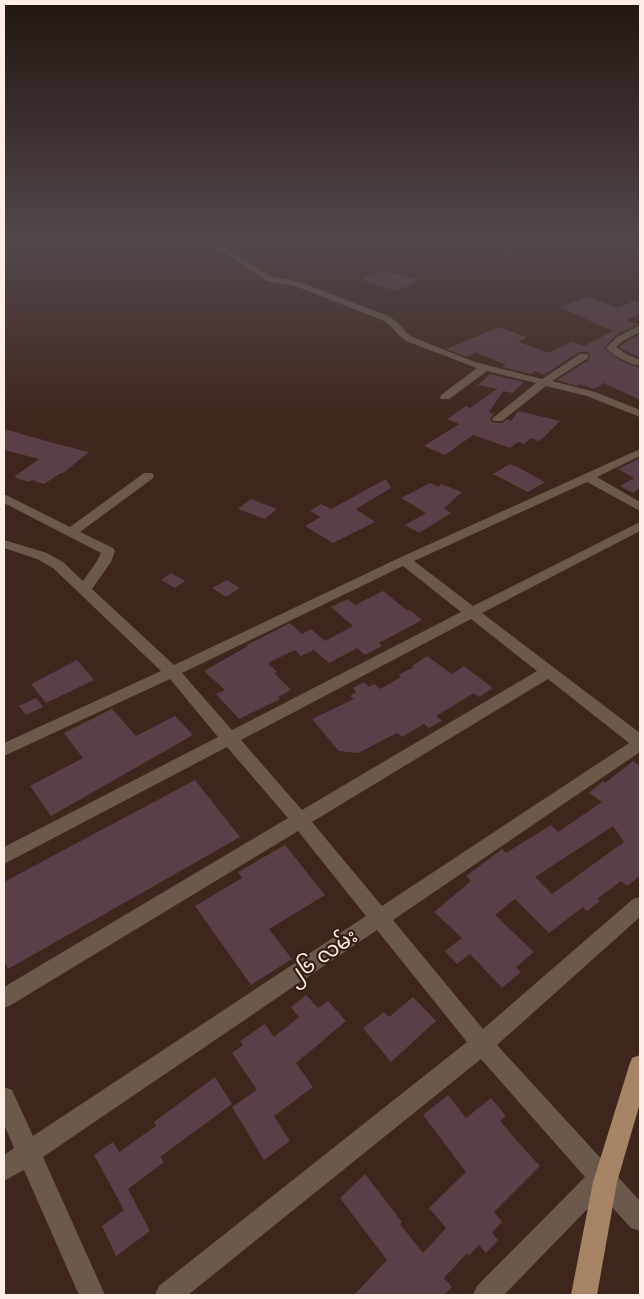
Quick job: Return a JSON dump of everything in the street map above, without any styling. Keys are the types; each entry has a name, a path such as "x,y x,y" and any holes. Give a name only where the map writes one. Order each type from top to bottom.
{"main road":[{"path":"584,1295 603,1180 640,1066"}],"street":[{"path":"345,303 396,324 403,335 409,339 484,368 591,394 640,414"},
{"path":"640,328 613,344 611,348 622,356 640,363"},
{"path":"498,419 544,382 584,356"},
{"path":"445,398 484,368"},
{"path":"4,750 173,673 405,560 589,478 640,452"},
{"path":"70,533 148,476"},
{"path":"589,478 640,507"},
{"path":"4,498 108,551 104,562 85,588"},
{"path":"4,856 229,740 471,611 640,526"},
{"path":"4,544 42,556 58,565 85,588 173,673 300,820 378,919 482,1044 640,1219"},
{"path":"405,560 640,743"},
{"path":"4,998 549,671"},
{"name":"၂၆ လမ်း","path":"4,1169 640,743"},
{"path":"168,1295 482,1044 640,905"},
{"path":"4,1098 92,1295"},
{"path":"486,1295 603,1180"}],"building":[{"path":"572,303 603,303 617,308 630,303 640,303 640,314 626,320 638,324 616,335 604,348 621,361 640,368 640,400 604,383 594,389 580,384 578,386 557,380 589,360 590,354 588,352 579,352 544,375 534,371 531,374 502,367 506,365 475,352 467,357 447,349 499,327 526,337 519,342 549,353 571,342 584,346 613,331 559,307"},
{"path":"640,334 640,358 619,347 624,343"},
{"path":"490,374 524,382 512,393 503,391 489,412 494,414 490,419 493,422 502,423 507,419 511,421 518,411 560,421 542,439 538,441 531,438 524,444 518,442 510,448 473,435 445,455 424,446 459,424 447,419 466,406 470,408 497,389 478,385"},
{"path":"4,429 89,452 63,473 44,484 32,480 28,482 14,477 39,459 4,450"},
{"path":"640,458 640,488 633,493 620,486 634,478 618,469"},
{"path":"510,464 545,482 528,492 493,474"},
{"path":"386,479 391,488 356,509 375,522 333,543 305,526 321,517 310,511 321,504 331,509"},
{"path":"430,483 438,487 441,484 462,492 444,508 451,513 419,533 405,525 426,513 401,498"},
{"path":"251,499 277,509 265,519 238,509"},
{"path":"171,573 185,581 175,588 161,580"},
{"path":"227,580 240,588 226,597 212,588"},
{"path":"383,591 422,620 379,643 382,646 365,655 357,648 329,663 314,650 301,656 295,650 268,663 277,672 274,673 291,690 278,697 280,699 239,719 216,694 225,690 204,671 247,645 290,623 302,634 311,629 325,641 353,626 331,607 348,599 355,605"},
{"path":"427,656 452,674 464,666 493,688 479,697 474,693 436,716 442,721 429,728 424,724 402,737 397,733 358,753 339,751 312,719 354,699 350,696 356,692 353,688 364,682 369,687 374,684 380,689 401,677 398,675 414,667 412,666"},
{"path":"77,660 94,680 46,703 31,684"},
{"path":"36,698 43,707 26,715 19,706"},
{"path":"112,709 136,736 175,716 193,735 51,816 30,786 83,758 64,733"},
{"path":"633,761 640,766 640,876 627,886 621,881 597,899 600,901 587,911 583,907 549,933 515,899 495,915 534,952 516,967 521,972 502,988 470,954 457,964 445,951 462,938 434,912 471,881 466,876 502,849 506,853 551,825 558,832 602,802 589,793 603,781 605,783","holes":["613,826 624,842 552,894 535,877"]},
{"path":"195,780 240,837 8,969 4,961 4,882"},
{"path":"285,845 325,895 269,929 292,959 251,985 195,906 242,878 238,872"},
{"path":"306,995 318,1008 328,1001 346,1021 296,1063 313,1087 274,1116 290,1141 264,1160 232,1107 257,1090 232,1053 243,1045 240,1041 265,1024 274,1037 299,1017 291,1007"},
{"path":"413,997 436,1021 391,1062 363,1028 384,1012 389,1017"},
{"path":"215,1077 232,1104 160,1157 164,1162 128,1189 150,1231 116,1256 102,1226 124,1210 94,1155 113,1142 119,1152 156,1126 154,1122"},
{"path":"448,1095 466,1118 491,1098 506,1116 500,1121 540,1166 494,1212 502,1222 492,1233 498,1240 486,1253 479,1245 469,1256 467,1253 444,1278 452,1287 444,1295 354,1295 387,1260 340,1198 365,1174 423,1253 446,1228 429,1208 466,1172 423,1115"}]}
